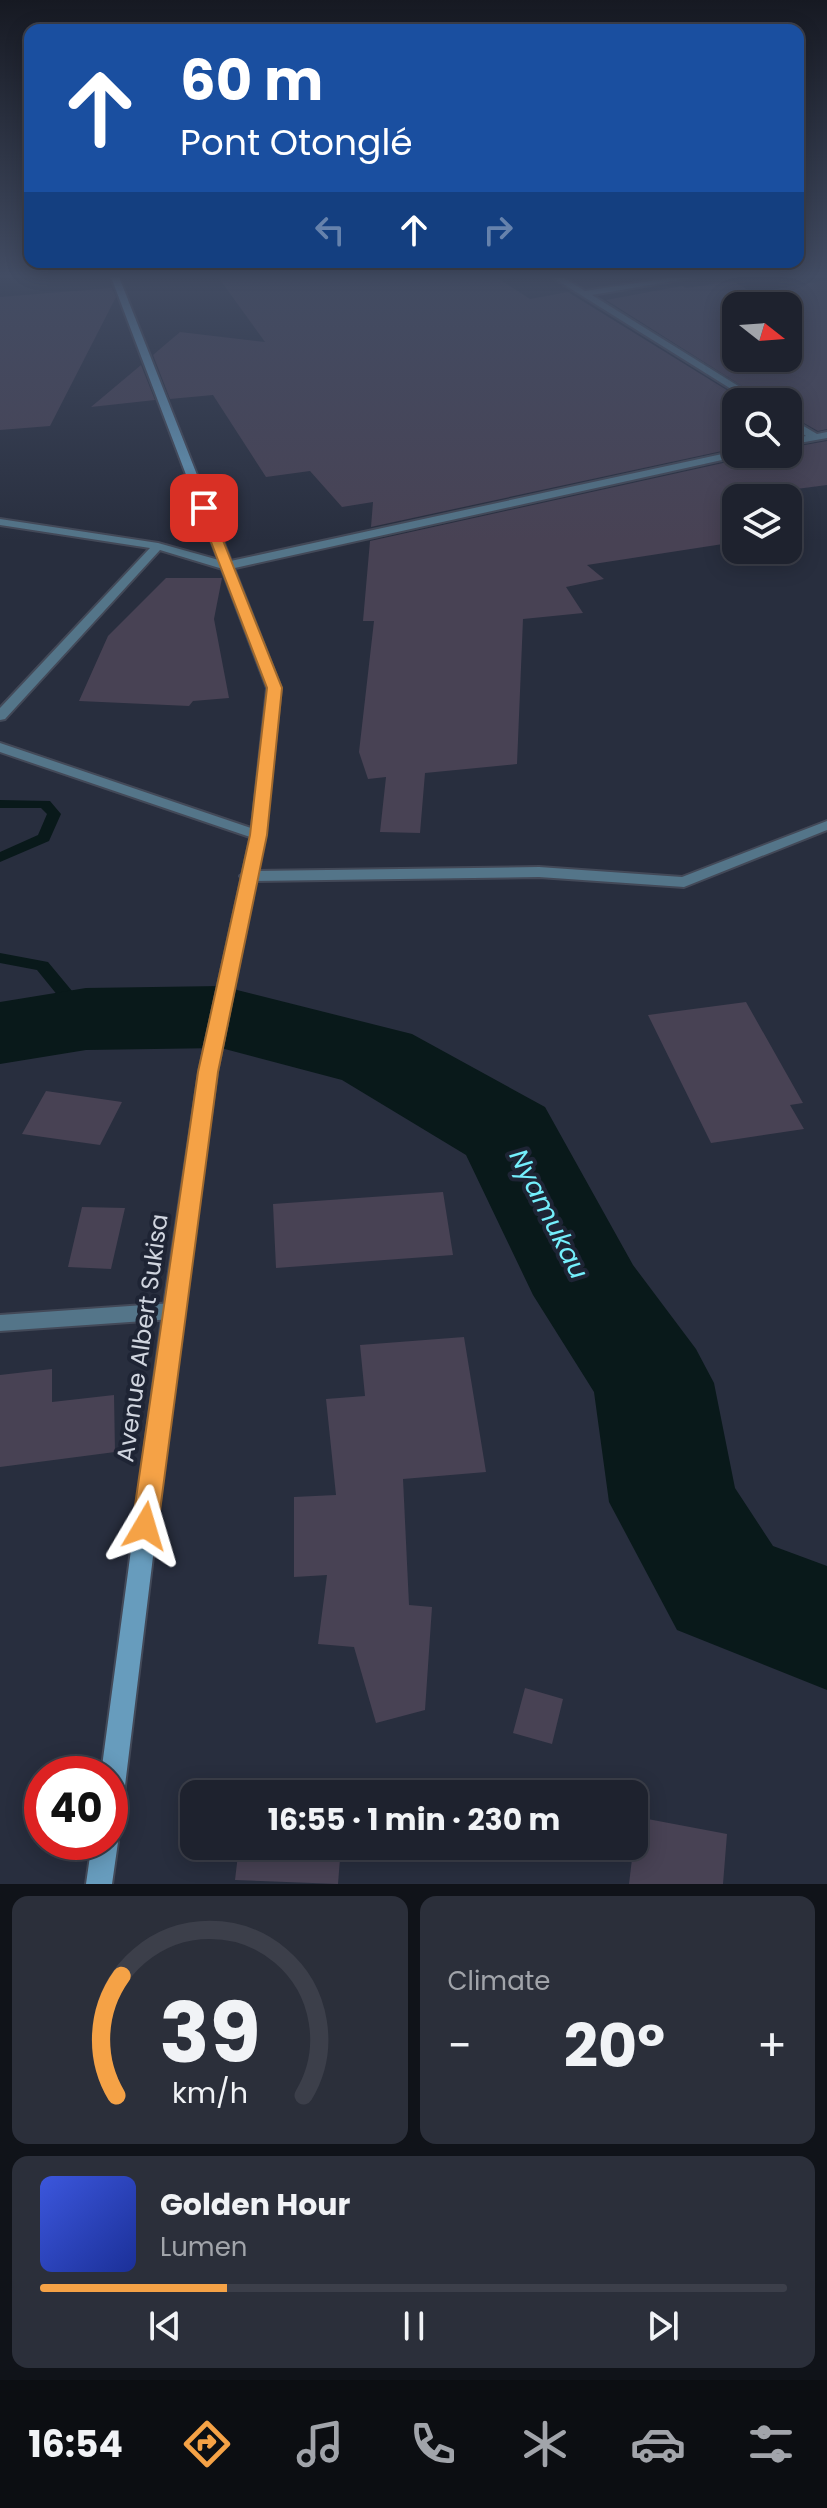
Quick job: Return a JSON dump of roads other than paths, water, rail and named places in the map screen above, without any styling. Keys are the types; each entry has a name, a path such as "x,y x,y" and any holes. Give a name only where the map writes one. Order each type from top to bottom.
{"street":[{"name":"Avenue Albert Sukisa","path":"116,1756 173,1311 208,1072 258,835 274,688 149,365"},
{"path":"699,365 736,388"},
{"path":"802,429 814,436"},
{"path":"802,439 827,435"},
{"path":"0,522 158,546 226,566 722,457"},
{"path":"0,716 158,546"},
{"path":"0,747 258,835"},
{"path":"248,876 539,872 684,882 827,825"},
{"path":"0,1323 173,1311"},
{"path":"99,1884 102,1860"}],"waterway":[{"path":"0,804 45,804 54,814 44,838 0,857"},
{"path":"0,958 42,966 86,1019"},
{"name":"Nyamukau","path":"0,1033 86,1019 221,1017 377,1057 508,1132 591,1295 653,1383 673,1502 725,1588 827,1628"}]}
